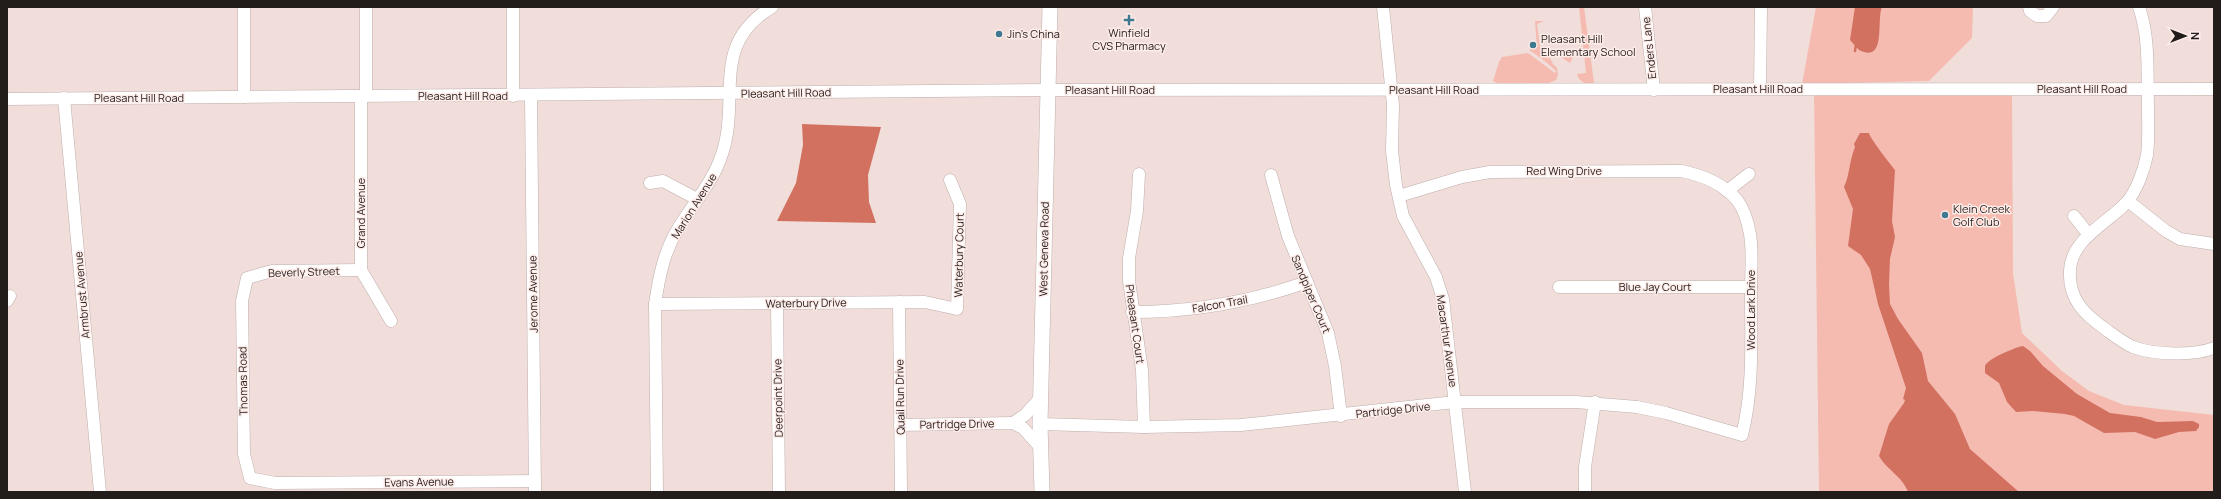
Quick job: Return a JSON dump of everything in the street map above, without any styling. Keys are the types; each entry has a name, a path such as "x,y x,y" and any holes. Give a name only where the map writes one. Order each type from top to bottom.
{"main road":[{"name":"West Geneva Road","path":"1042,492 1040,424 1050,7"}],"street":[{"path":"244,7 244,97"},
{"name":"Grand Avenue","path":"361,270 363,96 366,7"},
{"path":"513,7 513,96"},
{"name":"Marion Avenue","path":"657,492 655,304 659,279 667,251 678,228 711,180 724,148 730,121 729,94 732,65 738,39 750,24 772,7"},
{"name":"Macarthur Avenue","path":"1383,7 1390,90 1393,105 1393,164 1399,196 1409,230 1436,277 1441,294 1466,492"},
{"name":"Enders Lane","path":"1645,7 1654,90"},
{"path":"1760,89 1761,7"},
{"path":"2030,7 2030,11 2037,16 2046,16 2053,7"},
{"path":"2139,7 2145,26 2147,46 2147,154 2142,174 2128,201 2089,234 2075,252 2070,270 2072,292 2086,315 2125,342 2140,349 2188,354 2214,348"},
{"name":"Pleasant Hill Road","path":"7,99 531,96 1048,90 2214,89"},
{"name":"Jerome Avenue","path":"531,96 535,486"},
{"name":"Armbrust Avenue","path":"64,98 100,492"},
{"name":"Red Wing Drive","path":"1399,196 1462,177 1508,171 1681,171 1706,178 1727,190"},
{"name":"Pheasant Court","path":"1139,174 1136,211 1129,258 1129,281 1132,312 1142,370 1144,427"},
{"path":"1727,190 1748,174"},
{"name":"Sandpiper Court","path":"1271,175 1288,236 1328,333 1333,355 1341,416"},
{"name":"Waterbury Court","path":"950,180 960,204 958,309"},
{"path":"650,183 663,181 697,199"},
{"name":"Wood Lark Drive","path":"1727,190 1737,201 1748,226 1751,249 1750,389 1742,435"},
{"path":"2128,201 2166,231 2180,239 2214,244"},
{"path":"2074,216 2089,234"},
{"path":"361,270 391,321"},
{"name":"Beverly Street","path":"248,278 272,271 361,270"},
{"name":"Thomas Road","path":"248,278 242,301 244,454 250,478 255,479"},
{"name":"Falcon Trail","path":"1132,312 1190,310 1259,297 1307,282"},
{"name":"Blue Jay Court","path":"1559,287 1751,287"},
{"name":"Quail Run Drive","path":"899,302 901,492"},
{"name":"Waterbury Drive","path":"655,304 925,302 958,309"},
{"name":"Deerpoint Drive","path":"777,303 779,492"},
{"path":"1041,398 1025,415 1013,423 1023,428 1041,448"},
{"name":"Partridge Drive","path":"1040,424 1144,427 1241,425 1341,416 1455,402 1595,402 1666,413 1742,435"},
{"path":"1584,492 1585,467 1595,402"},
{"name":"Partridge Drive","path":"900,425 1013,423"},
{"name":"Evans Avenue","path":"255,479 275,483 535,486"}],"shaded area":[{"path":"1579,7 1584,7 1594,83 1584,83 1579,79 1577,74 1586,73"},
{"path":"1816,7 1973,7 1972,38 1929,81 1802,84"},
{"path":"1855,7 1882,7 1880,13 1879,39 1874,51 1868,53 1859,50 1850,40"},
{"path":"1535,21 1544,21 1537,24 1541,55 1548,54 1553,64 1557,68 1558,75 1556,80 1549,83 1497,83 1493,81 1502,57 1528,53 1555,73 1556,71 1554,69 1530,51 1530,49 1537,48"},
{"path":"1572,51 1573,57 1570,63 1558,55 1558,53"},
{"path":"2012,91 2013,273 2022,333 2062,371 2089,391 2124,405 2214,415 2214,492 1819,492 1814,92"},
{"path":"802,124 881,127 868,175 869,202 876,223 777,221 796,183 803,145"},
{"path":"1860,133 1869,133 1895,170 1892,221 1895,237 1890,259 1890,304 1898,319 1922,353 1928,381 1955,414 1970,449 2019,492 1908,492 1899,478 1879,456 1889,424 1904,403 1905,400 1903,399 1906,388 1878,304 1870,269 1861,255 1848,246 1853,209 1844,187 1855,147 1854,144"},
{"path":"2023,346 2030,351 2043,366 2077,394 2110,413 2141,417 2157,422 2193,421 2199,424 2199,427 2196,431 2179,432 2155,439 2135,432 2104,433 2074,416 2065,414 2033,411 2016,412 2007,402 1999,383 1985,373 1985,366 1996,357"}],"waterway":[{"path":"1855,51 1856,44"}],"place":[{"name":"Winfield CVS Pharmacy","path":"1129,20"},
{"name":"Jin's China","path":"999,34"},
{"name":"Pleasant Hill Elementary School","path":"1533,45"},
{"name":"Klein Creek Golf Club","path":"1945,215"}]}
